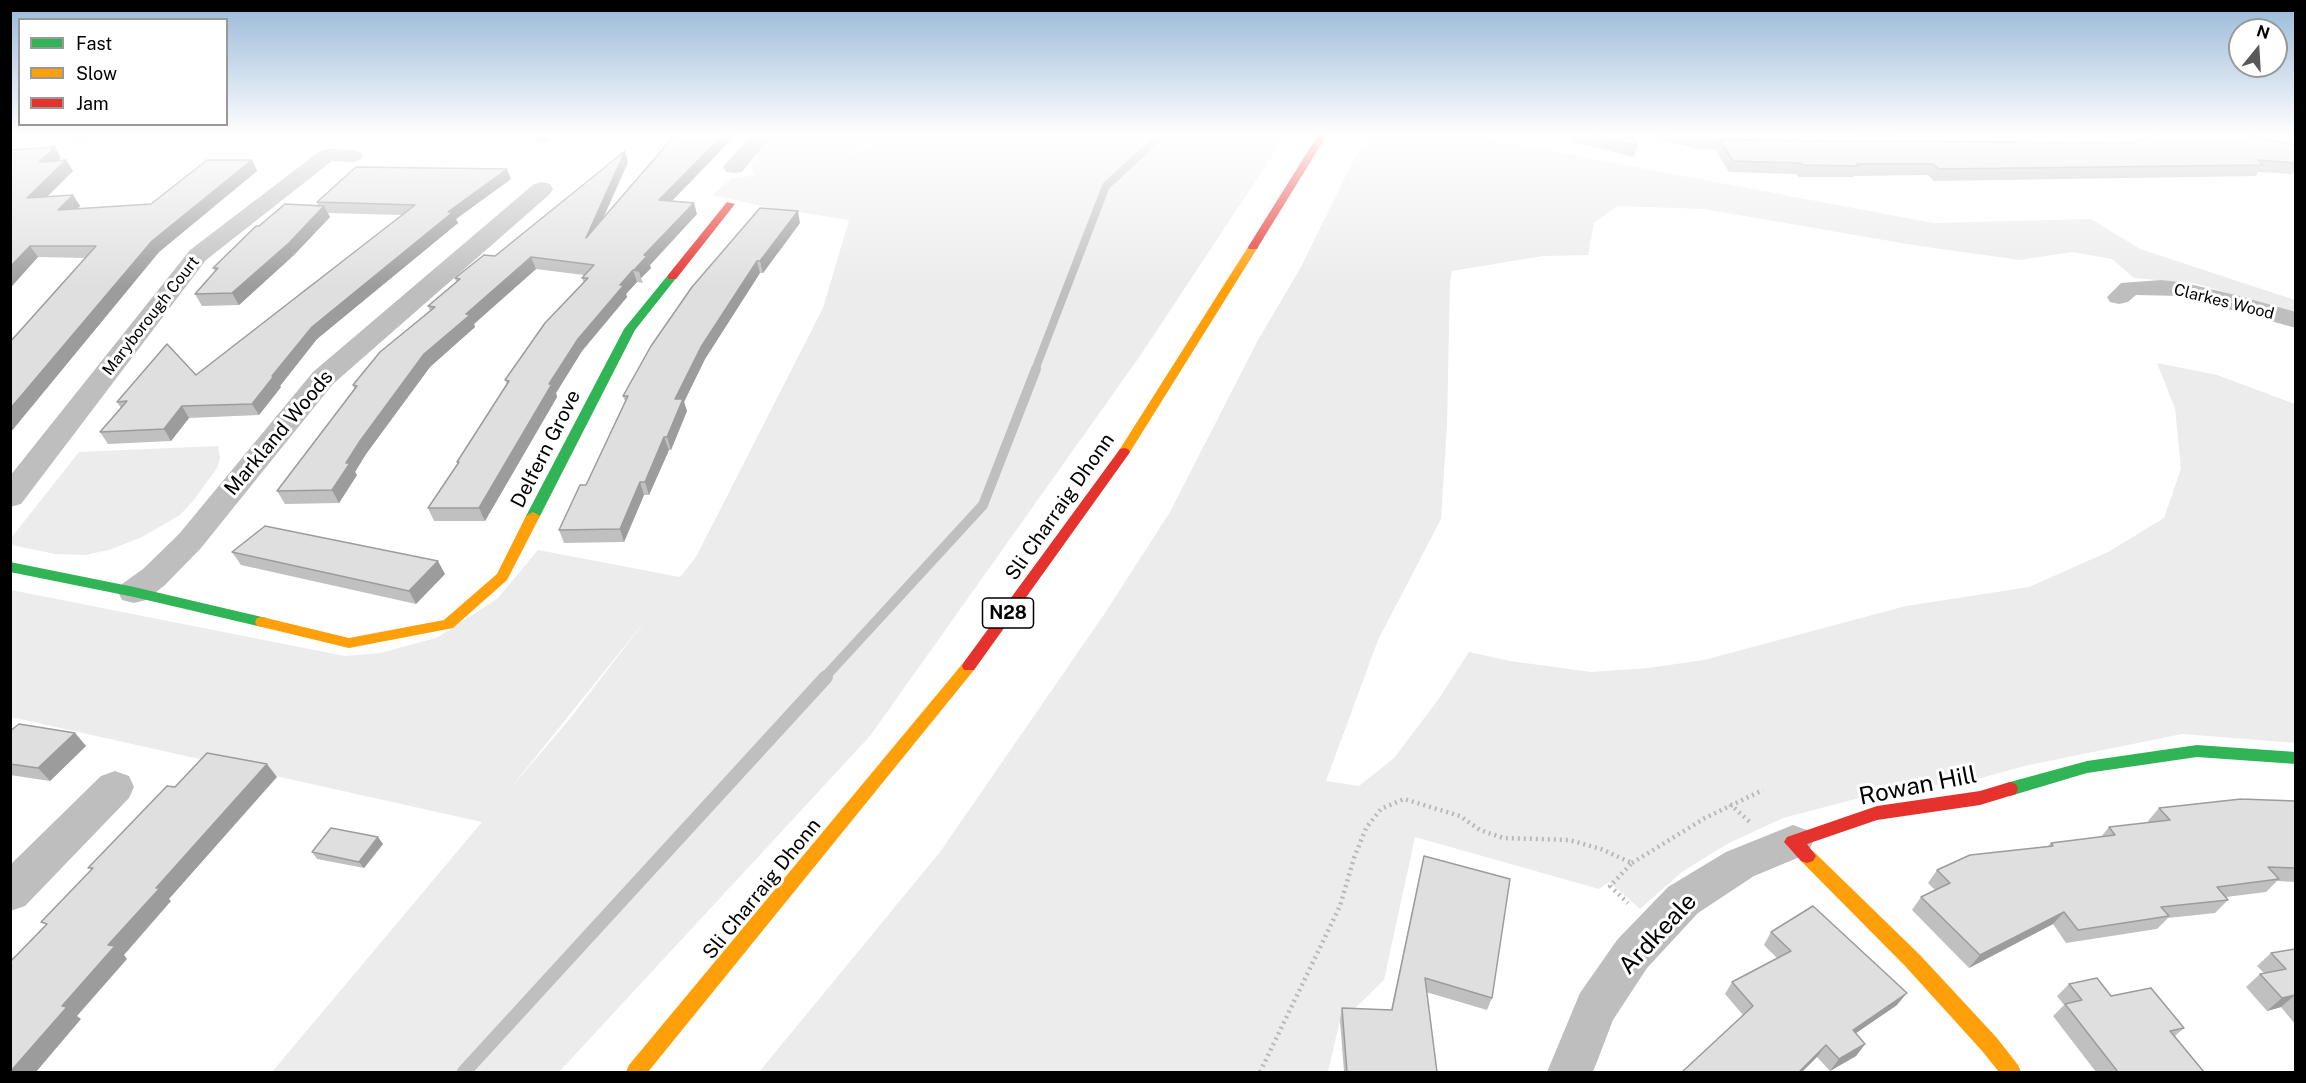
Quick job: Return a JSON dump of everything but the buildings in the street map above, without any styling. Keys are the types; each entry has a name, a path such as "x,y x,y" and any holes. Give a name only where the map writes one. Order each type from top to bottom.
{"main road":[{"name":"Sli Charraig Dhonn","path":"636,1072 650,1058 976,657 1118,461 1291,186"},
{"name":"Delfern Grove","path":"134,592 349,643 448,624 502,577 630,329 730,204"},
{"path":"10,567 134,592"},
{"name":"Rowan Hill","path":"1793,842 1877,813 1980,798 2087,767 2196,751 2295,758"},
{"path":"1793,842 1913,961 1990,1045 2011,1072"},
{"path":"643,1072 650,1058"}],"street":[{"name":"Maryborough Court","path":"10,497 198,255 288,186"},
{"name":"Markland Woods","path":"134,592 154,577 190,541 322,378 542,189"},
{"name":"Clarkes Wood","path":"2119,297 2130,288 2181,289 2236,302 2295,320"},
{"path":"10,893 116,787"},
{"name":"Ardkeale","path":"1570,1072 1596,1008 1632,954 1683,900 1740,864 1793,842"}],"path":[{"path":"1657,928 1610,886 1632,863 1705,818 1763,790"},
{"path":"1260,1072 1340,906 1354,858 1366,828 1381,809 1404,799 1460,816 1480,830 1503,838 1569,840 1601,849 1632,863"}],"shaded area":[{"path":"723,186 1253,186 1140,356 870,736 559,1072 272,1072 482,822 11,717 11,590 345,656 380,653 436,638 497,599 538,550 680,577 696,557 823,308 849,220 766,207 712,195","holes":["645,621 568,721 509,790"]},
{"path":"1341,186 1734,186 1933,223 2091,219 2140,249 2295,300 2295,312 2194,283 2134,278 2112,259 2072,252 2020,260 1913,245 1704,209 1617,206 1594,223 1588,255 1543,256 1452,271 1447,425 1441,519 1378,640 1326,781 1359,786 1394,758 1438,700 1469,652 1510,661 1591,672 1648,668 1704,660 1906,606 2029,587 2108,552 2164,518 2181,469 2175,408 2157,363 2217,375 2295,404 2295,743 2182,734 2029,765 1973,780 1871,795 1783,818 1727,844 1682,872 1640,909 1609,882 1599,889 1415,837 1384,980 1339,1024 1328,1072 759,1072 940,852 1105,613 1170,512 1257,342 1301,267"},
{"path":"218,446 220,458 217,468 193,501 180,515 142,537 109,550 85,555 55,554 11,545 11,538 79,452"}],"waterway":[{"path":"1035,370 1106,186"},
{"path":"824,678 983,505 1036,369"},
{"path":"464,1072 826,677"}],"traffic: fast":[{"path":"533,516 630,329 672,277"},
{"path":"10,567 134,592 262,622"},
{"path":"2010,789 2087,767 2197,751 2296,758"}],"traffic: slow":[{"path":"1124,452 1253,247"},
{"path":"262,622 349,643 448,624 502,577 533,516"},
{"path":"636,1072 969,666"},
{"path":"1807,856 1913,961 1990,1045 2011,1072"}],"traffic: jam":[{"path":"1253,247 1291,186"},
{"path":"672,277 730,204"},
{"path":"969,666 1124,452"},
{"path":"1807,856 1793,842 1877,813 1980,798 2010,789"}]}
